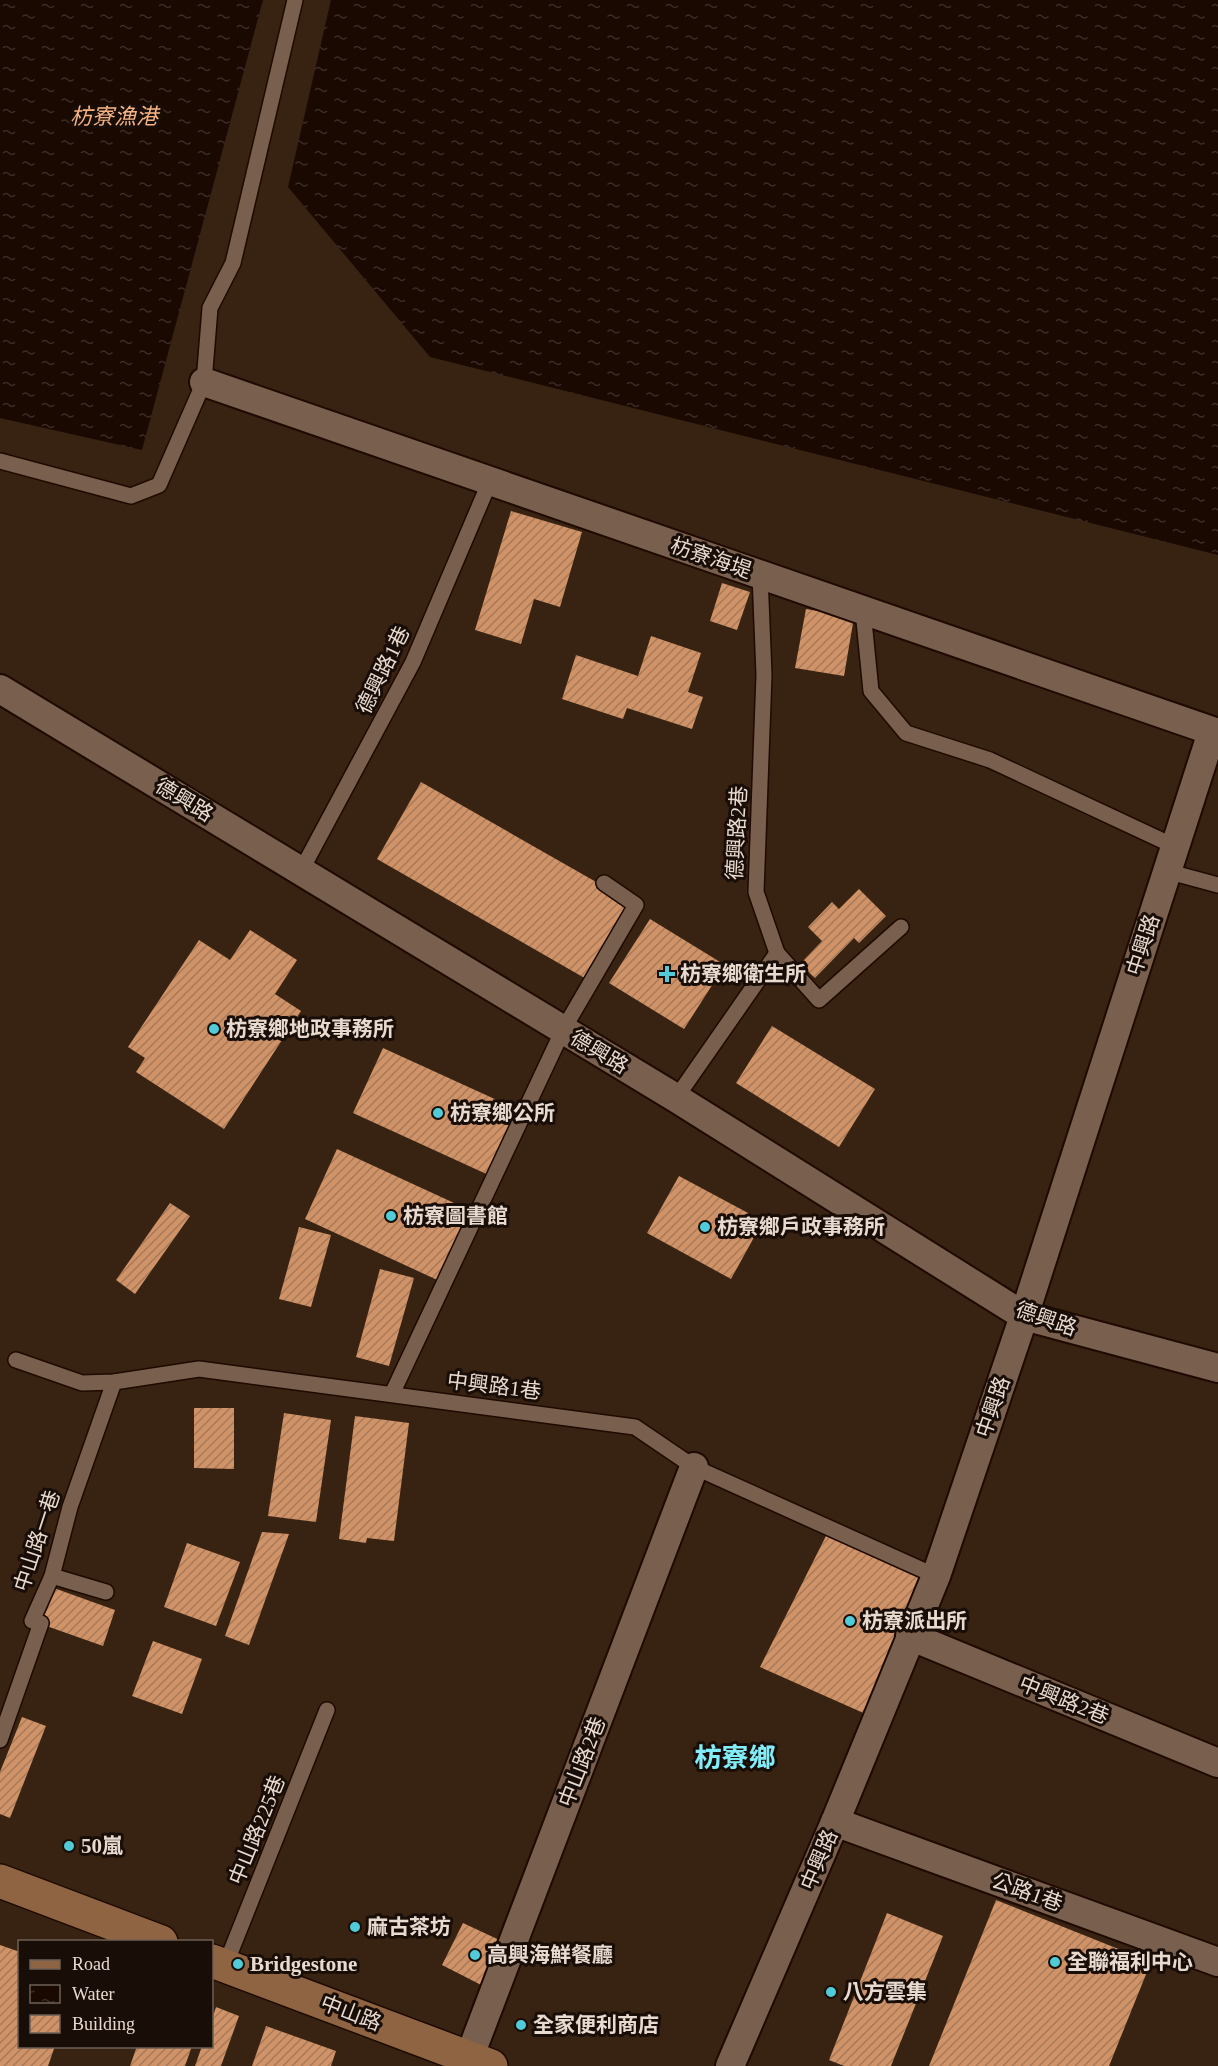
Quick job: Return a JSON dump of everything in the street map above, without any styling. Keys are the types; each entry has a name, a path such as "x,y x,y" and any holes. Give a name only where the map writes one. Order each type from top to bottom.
{"street":[{"name":"枋寮海堤","path":"204,382 1215,732"},
{"name":"德興路","path":"0,689 676,1098 1024,1316 1218,1368"},
{"name":"中興路","path":"730,2066 835,1822 936,1576 1024,1316 1170,859 1215,732"},
{"name":"中山路2巷","path":"480,2062 694,1467"},
{"name":"中興路2巷","path":"910,1636 1218,1763"},
{"name":"公路1巷","path":"835,1822 1218,1962"},
{"path":"0,1881 158,1940"},
{"name":"中山路","path":"218,1963 480,2062"}],"lane":[{"path":"0,461 131,496 159,485 204,382 210,308 233,262 295,0"},
{"name":"德興路1巷","path":"301,871 413,662 490,481"},
{"name":"德興路2巷","path":"760,575 764,675 756,891 777,953 819,1000 901,927"},
{"path":"863,610 872,691 906,733 990,760 1218,885"},
{"path":"393,1394 563,1030 636,905 604,883"},
{"path":"676,1098 777,953"},
{"name":"中興路1巷","path":"16,1360 82,1383 114,1382 199,1369 635,1427 694,1467 936,1576"},
{"name":"中山路一巷","path":"0,1740 41,1623 32,1621 52,1576 70,1507 114,1382"},
{"path":"52,1576 106,1592"},
{"name":"中山路225巷","path":"218,1963 327,1710"}],"water":[{"name":"枋寮漁港","path":"0,0 263,0 142,450 0,418"},
{"path":"331,0 1218,0 1218,555 430,357 288,187"}],"building":[{"path":"511,511 582,532 560,607 534,599 521,644 475,630"},
{"path":"722,583 750,592 737,630 710,621"},
{"path":"806,609 854,617 844,676 795,668"},
{"path":"651,636 701,653 688,692 703,697 692,729 627,708 623,719 562,699 576,655 638,676"},
{"path":"421,782 633,903 588,980 377,859"},
{"path":"859,889 886,916 859,943 854,938 815,978 800,964 822,941 808,927 832,902 839,909"},
{"name":"枋寮鄉衛生所","path":"650,919 725,965 684,1029 609,983"},
{"name":"枋寮鄉地政事務所","path":"250,930 297,960 275,994 301,1011 224,1129 136,1072 145,1058 128,1047 199,940 230,960"},
{"path":"772,1026 875,1089 839,1147 736,1083"},
{"name":"枋寮鄉公所","path":"383,1048 523,1112 493,1177 353,1113"},
{"name":"枋寮圖書館","path":"337,1149 478,1214 446,1284 305,1219"},
{"name":"枋寮鄉戶政事務所","path":"679,1176 763,1221 731,1279 647,1233"},
{"path":"170,1203 190,1216 135,1294 116,1280"},
{"path":"299,1227 331,1235 311,1307 279,1299"},
{"path":"380,1269 414,1278 389,1366 356,1357"},
{"path":"194,1408 234,1408 234,1469 194,1468"},
{"path":"284,1413 331,1420 316,1522 268,1516"},
{"path":"355,1416 409,1423 394,1541 367,1538 366,1543 339,1539"},
{"name":"枋寮派出所","path":"830,1528 936,1576 877,1719 760,1667"},
{"path":"262,1532 289,1534 249,1645 225,1636"},
{"path":"187,1543 240,1562 216,1626 164,1607"},
{"path":"51,1587 115,1610 103,1646 38,1623"},
{"path":"153,1641 202,1659 182,1714 132,1696"},
{"path":"22,1717 46,1726 10,1818 0,1814 0,1772"},
{"path":"996,1900 1151,1962 1109,2066 929,2066"},
{"path":"887,1913 943,1936 891,2066 844,2066 829,2060"},
{"name":"高興海鮮餐廳","path":"463,1923 508,1944 489,1989 442,1965"},
{"path":"0,1945 18,1951 18,2048 54,2048 48,2066 0,2066"},
{"path":"216,2007 239,2016 221,2066 195,2066 201,2048 213,2048 213,2016"},
{"path":"266,2026 336,2051 331,2066 252,2066"},
{"path":"136,2048 191,2048 185,2066 130,2066"}],"place":[{"name":"枋寮鄉衛生所","path":"667,974"},
{"name":"枋寮鄉地政事務所","path":"214,1029"},
{"name":"枋寮鄉公所","path":"438,1113"},
{"name":"枋寮圖書館","path":"391,1216"},
{"name":"枋寮鄉戶政事務所","path":"705,1227"},
{"name":"枋寮派出所","path":"850,1621"},
{"name":"50嵐","path":"69,1846"},
{"name":"麻古茶坊","path":"355,1927"},
{"name":"高興海鮮餐廳","path":"475,1955"},
{"name":"全聯福利中心","path":"1055,1962"},
{"name":"Bridgestone","path":"238,1964"},
{"name":"八方雲集","path":"831,1992"},
{"name":"全家便利商店","path":"521,2025"}],"district":[{"name":"枋寮鄉","path":"735,1758"}]}
